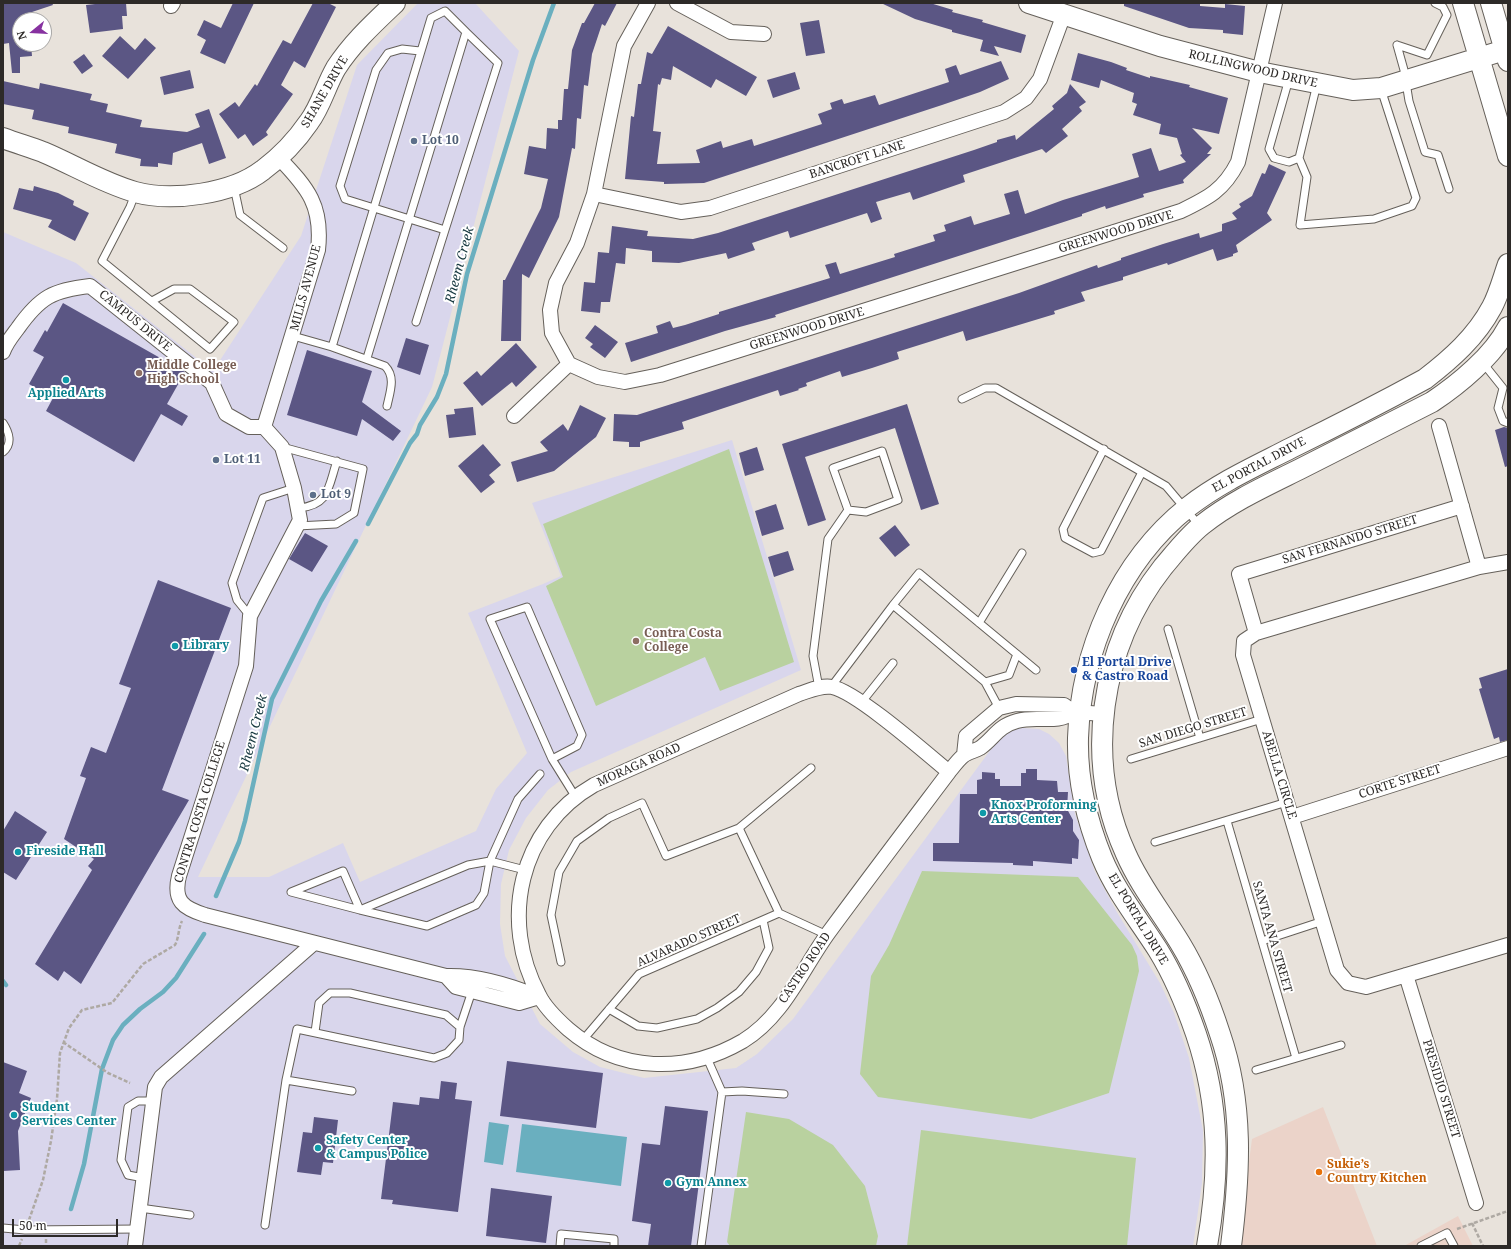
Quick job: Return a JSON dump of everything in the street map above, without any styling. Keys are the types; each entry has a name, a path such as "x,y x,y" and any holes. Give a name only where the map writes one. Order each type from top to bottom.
{"main road":[{"name":"ROLLINGWOOD DRIVE","path":"1029,3 1160,46 1259,72 1353,90 1381,88 1406,82 1480,59 1507,54"},
{"path":"1463,3 1508,156"},
{"path":"1491,3 1507,54"},
{"name":"SHANE DRIVE","path":"3,138 43,152 93,176 135,192 158,196 179,196 202,194 234,185 262,171 279,158 296,141 311,120 336,69 354,43 386,6"},
{"name":"EL PORTAL DRIVE","path":"1207,1246 1215,1190 1216,1122 1206,1066 1182,997 1159,952 1123,899 1103,860 1089,819 1081,782 1077,713 1093,647 1103,621 1133,567 1153,541 1186,508 1232,478 1425,379 1453,356 1480,326 1492,307 1508,264"},
{"path":"1480,326 1507,333"},
{"name":"EL PORTAL DRIVE","path":"1231,1246 1237,1198 1240,1141 1232,1083 1221,1035 1200,982 1180,944 1133,869 1117,831 1103,772 1104,714 1108,680 1120,643 1140,600 1173,554 1200,527 1245,497 1432,402 1452,388 1481,361 1507,333"}],"street":[{"path":"514,416 569,364 552,333 550,310 556,283 577,243 594,194 624,46 648,3"},
{"path":"677,3 731,32 764,34"},
{"name":"GREENWOOD DRIVE","path":"569,364 598,377 625,382 660,375 1181,211 1211,196 1232,173 1238,162 1275,3"},
{"name":"BANCROFT LANE","path":"594,194 681,212 710,208 1004,112 1026,98 1040,79 1064,14"},
{"name":"MILLS AVENUE","path":"264,427 318,250 320,230 316,208 308,192 279,158"},
{"name":"CAMPUS DRIVE","path":"3,352 5,345 28,312 47,296 66,288 90,286 212,383 226,414 249,427 264,427"},
{"path":"1439,426 1479,567"},
{"path":"250,616 300,520 299,508 282,447 264,427"},
{"name":"SAN FERNANDO STREET","path":"1256,633 1239,574 1462,506"},
{"path":"1479,567 1508,553"},
{"path":"1256,633 1479,567 1508,562"},
{"name":"CONTRA COSTA COLLEGE","path":"250,616 246,666 176,888 180,900 193,911 446,976 462,976 516,987 539,997"},
{"name":"ABELLA CIRCLE","path":"1256,633 1244,641 1243,655 1337,970 1348,983 1366,987 1508,945"},
{"path":"825,687 843,691 861,703 949,772"},
{"name":"MORAGA ROAD","path":"582,1041 559,1020 539,997 525,964 518,931 520,893 525,870 533,848 548,826 575,796 594,785 778,704 825,687"},
{"name":"CASTRO ROAD","path":"964,755 966,736 999,708 1016,704 1040,703 1064,705 1077,713"},
{"name":"CASTRO ROAD","path":"582,1041 614,1057 643,1064 677,1064 707,1058 744,1040 769,1020 789,994 827,935 949,772 964,755 980,748 1005,725 1018,720 1061,720 1077,713 1104,714"},
{"name":"CORTE STREET","path":"1292,817 1508,748"},
{"path":"135,1246 155,1088 161,1077 314,943"},
{"name":"PRESIDIO STREET","path":"1406,975 1476,1203"},
{"name":"CONTRA COSTA COLLEGE","path":"446,976 456,987 519,1003 539,997"}],"lane":[{"path":"1433,4 1443,7 1447,15 1427,55 1410,47 1397,45 1409,101 1425,152 1438,155 1449,189"},
{"path":"332,347 372,209 431,18 445,12 498,63 416,322"},
{"path":"367,358 466,32"},
{"path":"420,51 402,49 388,53 376,70 340,186 345,199 372,209 445,230"},
{"path":"1289,78 1269,149 1274,158 1289,162 1299,158"},
{"path":"1317,84 1299,158 1307,177 1300,224 1374,219 1412,206 1416,198 1381,88"},
{"path":"234,185 240,215 283,248"},
{"path":"135,192 130,207 102,261 210,349 234,322 190,289 174,289 152,301"},
{"path":"293,336 367,358 385,366 390,371 392,379 387,406"},
{"path":"1481,361 1505,392 1498,408 1503,421 1508,423"},
{"path":"962,399 985,388 996,388 1166,486 1186,508 1200,527"},
{"path":"3,423 8,431 10,440 7,448 3,452"},
{"path":"282,447 363,469 354,513 336,524 297,526"},
{"path":"1104,449 1062,529 1065,538 1093,553 1101,551 1142,472"},
{"path":"882,451 898,500 866,512 848,510 833,468 882,451"},
{"path":"299,508 313,506 325,498 337,461"},
{"path":"250,616 237,600 232,583 263,498 294,488"},
{"path":"848,510 828,539 813,656 825,687 918,573 1036,670"},
{"path":"979,623 1022,553"},
{"path":"893,605 985,682 999,708"},
{"path":"552,759 577,746 582,735 528,607 490,619 552,759 575,796"},
{"path":"1168,629 1200,738"},
{"path":"985,682 1009,675 1017,654"},
{"path":"861,703 893,663"},
{"name":"SAN DIEGO STREET","path":"1131,759 1262,719"},
{"path":"561,962 551,915 559,872 577,841 608,818 642,803 666,856 740,828 811,768"},
{"path":"360,910 343,871 291,892 360,910 427,926 476,905 484,893 490,861 518,799 540,774"},
{"path":"1155,842 1288,802"},
{"name":"SANTA ANA STREET","path":"1227,821 1296,1058"},
{"path":"740,828 779,913 827,935"},
{"path":"360,910 468,865 490,861 525,870"},
{"name":"ALVARADO STREET","path":"582,1041 639,974 779,913"},
{"path":"609,1009 638,1026 656,1028 697,1019 717,1008 739,992 756,972 769,948 764,920"},
{"path":"1262,941 1323,922"},
{"path":"265,1225 286,1080 297,1029 434,1058 447,1052 459,1040 460,1027 472,991"},
{"path":"315,1032 319,1003 330,993 350,993 446,1015 460,1027"},
{"path":"1256,1070 1341,1045"},
{"path":"701,1246 722,1092 707,1058"},
{"path":"286,1080 352,1091"},
{"path":"722,1092 742,1091 784,1094"},
{"path":"144,1178 128,1175 121,1160 128,1107 138,1102 154,1101"},
{"path":"140,1208 190,1215"},
{"path":"3,1228 138,1229"},
{"path":"1421,1246 1447,1233 1454,1246"},
{"path":"560,1246 561,1234 614,1239 614,1246"}],"path":[{"path":"28,1223 43,1180 51,1141 57,1099 60,1053 69,1028 82,1010 112,1003 143,964 175,945 178,940 178,929 182,921"},
{"path":"63,1042 108,1073 130,1083"},
{"path":"1447,1233 1508,1211"},
{"path":"1472,1224 1483,1246"}],"shaded area":[{"name":"Contra Costa College","path":"418,3 475,3 519,51 432,387 198,877 269,877 343,843 360,882 476,831 496,789 527,753 468,613 561,576 532,503 732,440 801,670 571,772 548,790 526,818 509,850 501,884 500,924 505,956 540,1024 573,1052 600,1067 644,1078 736,1068 757,1054 793,1019 997,741 1010,731 1022,728 1039,729 1049,734 1059,743 1066,756 1075,814 1095,872 1118,914 1160,983 1174,1013 1189,1058 1203,1131 1202,1183 1193,1246 3,1246 3,232 76,263 213,371 301,236 357,65"},
{"path":"1323,1107 1377,1246 1238,1246 1252,1139"},
{"path":"1458,1216 1473,1246 1404,1246"}],"green space":[{"path":"729,449 794,662 720,691 705,657 596,706 546,586 563,577 543,524"},
{"path":"922,871 1078,877 1132,945 1137,956 1139,971 1109,1093 1031,1119 878,1097 860,1074 871,976 889,945"},
{"path":"746,1112 789,1119 833,1145 865,1186 878,1236 876,1246 730,1246 727,1242"},
{"path":"921,1130 1136,1158 1127,1246 907,1246"}],"water":[{"path":"489,1122 509,1125 503,1165 484,1162"},
{"path":"522,1124 627,1137 621,1186 516,1172"}],"building":[{"path":"3,3 52,3 53,5 32,12 12,12 12,52 32,52 32,56 20,57 20,73 12,73 9,43 3,44"},
{"path":"126,3 127,16 122,16 123,29 90,33 86,5"},
{"path":"233,3 254,3 225,64 200,53 206,40 197,35 204,20 221,28"},
{"path":"313,3 328,3 336,7 305,68 294,61 281,85 293,94 266,132 268,135 253,146 245,134 238,139 219,114 235,102 239,107 255,84 257,86 283,40 291,44"},
{"path":"595,3 617,3 605,26 602,24 592,54 588,86 584,85 581,119 577,118 575,149 572,148 559,217 529,278 522,274 521,341 501,341 503,280 505,280 541,208 548,179 524,174 529,146 546,149 547,128 558,129 558,120 562,120 564,89 568,89 572,50 582,23 584,23"},
{"path":"881,3 930,3 953,10 952,12 983,20 982,22 1026,35 1021,53 994,46 999,56 980,51 983,40 952,32 952,30 915,19"},
{"path":"1124,3 1200,3 1200,6 1225,8 1225,4 1245,6 1243,35 1223,33 1223,30 1189,28 1124,6"},
{"path":"819,20 825,53 806,56 800,23"},
{"path":"668,26 757,77 746,96 716,79 711,88 673,66 671,80 662,78 660,85 658,84 653,131 661,132 657,164 700,163 696,150 721,141 723,148 752,139 754,146 822,124 818,114 832,109 830,103 842,99 844,104 875,95 879,105 949,82 945,69 956,65 960,75 1001,61 1009,79 980,92 942,105 704,183 664,184 664,182 625,179 631,116 634,117 638,84 641,84 647,52 652,54"},
{"path":"120,36 135,50 145,38 156,48 128,79 102,56"},
{"path":"1078,53 1111,62 1127,68 1126,70 1150,78 1150,76 1190,85 1189,87 1228,98 1219,134 1192,128 1212,148 1207,154 1211,154 1183,180 1184,183 1143,194 1144,197 1106,209 1105,206 1082,214 1082,216 775,315 776,317 725,331 631,362 625,343 658,333 656,326 670,321 673,328 685,325 719,314 719,312 830,278 825,265 836,262 840,274 895,257 894,254 935,241 933,235 946,231 944,225 971,216 974,225 1010,214 1004,194 1018,190 1025,214 1063,200 1139,177 1132,154 1151,148 1159,171 1186,162 1180,155 1182,154 1177,138 1159,134 1161,124 1133,115 1137,104 1132,102 1134,93 1101,80 1099,88 1071,80"},
{"path":"84,54 93,66 82,74 73,62"},
{"path":"190,70 194,88 164,95 160,77"},
{"path":"795,72 800,89 773,98 767,80"},
{"path":"3,81 39,89 40,83 92,94 90,100 108,104 106,112 142,120 140,127 187,132 200,127 195,114 209,109 226,158 209,164 202,143 173,153 172,165 158,163 158,167 140,166 141,159 115,153 117,144 68,133 69,127 32,119 34,110 3,104"},
{"path":"1070,84 1086,102 1079,107 1082,111 1062,129 1068,136 1046,153 1042,149 963,175 965,182 913,200 910,192 876,202 882,219 871,223 867,213 790,238 788,231 752,243 755,250 728,259 726,253 679,263 652,262 652,251 626,248 625,264 616,263 610,302 601,302 600,313 581,311 584,282 595,283 598,252 609,253 612,226 648,231 647,236 693,239 718,233 974,150 997,142 997,140 1015,135 1016,140 1054,109 1052,106 1067,93"},
{"path":"1269,164 1286,172 1267,213 1272,220 1236,245 1238,252 1233,254 1233,256 1217,261 1213,249 1168,265 1167,263 1123,277 1123,280 1081,292 1085,301 1054,311 1055,314 966,341 963,331 897,352 899,359 872,368 842,377 840,371 806,383 807,386 798,389 799,390 780,396 778,390 682,422 684,429 640,442 640,447 629,447 629,442 613,441 614,414 637,415 1019,293 1097,265 1098,268 1121,260 1121,258 1163,244 1199,233 1200,238 1222,231 1222,224 1237,219 1232,213 1241,207 1239,204 1252,196 1262,173 1265,174"},
{"path":"34,186 58,193 74,201 73,205 89,213 75,241 48,227 52,220 13,209 19,188 33,191"},
{"name":"Applied Arts","path":"63,303 185,372 167,404 188,416 182,426 161,414 134,462 46,411 53,398 29,384 44,357 33,351 45,330 47,332"},
{"path":"595,325 618,342 605,358 590,347 593,344 585,338"},
{"path":"406,338 429,345 420,375 397,367"},
{"path":"516,343 537,367 516,387 512,382 482,406 463,383 477,371 481,376"},
{"path":"307,350 372,371 362,402 401,431 393,441 362,419 357,436 287,415"},
{"path":"907,404 939,504 921,510 895,428 805,457 826,520 808,526 782,444"},
{"path":"580,405 606,418 596,437 554,471 517,482 511,462 548,451 540,442 563,424 568,431"},
{"path":"473,407 476,435 449,438 446,415 455,414 454,409"},
{"path":"1504,427 1508,428 1508,466 1505,467 1495,430"},
{"path":"483,444 501,465 489,475 495,482 481,493 458,466"},
{"path":"757,447 764,470 745,476 739,453"},
{"path":"776,504 784,529 762,536 755,511"},
{"path":"895,525 910,545 895,557 879,538"},
{"path":"305,533 328,546 312,572 289,559"},
{"path":"788,551 794,570 774,577 768,557"},
{"path":"158,580 231,608 162,790 189,800 81,984 64,971 58,981 35,964 92,870 88,866 94,859 64,839 86,778 80,776 91,747 106,753 131,688 119,684"},
{"path":"1508,669 1508,740 1500,742 1499,737 1494,739 1479,689 1482,688 1479,678"},
{"name":"Knox Proforming Arts Center","path":"1026,769 1037,769 1037,780 1057,781 1058,792 1068,792 1067,809 1073,820 1073,831 1079,840 1078,859 1072,858 1072,864 1033,861 1033,866 1013,865 1013,863 933,861 933,843 959,843 960,794 977,794 977,780 982,779 982,772 995,773 995,779 1000,779 1000,786 1021,786 1021,773 1026,773"},
{"name":"Fireside Hall","path":"15,811 47,832 16,880 3,872 3,831"},
{"path":"507,1061 603,1073 596,1128 500,1116"},
{"name":"Student Services Center","path":"3,1062 27,1071 19,1093 31,1098 18,1131 20,1170 3,1171"},
{"path":"441,1081 457,1083 455,1099 472,1101 458,1212 392,1204 393,1200 381,1199 393,1102 419,1105 420,1097 439,1099"},
{"name":"Gym Annex","path":"665,1106 708,1111 691,1246 648,1246 651,1224 632,1221 642,1143 660,1145"},
{"name":"Safety Center & Campus Police","path":"314,1117 338,1120 333,1163 323,1162 321,1175 297,1172 303,1132 312,1133"},
{"path":"491,1188 552,1196 546,1243 486,1236"}],"waterway":[{"name":"Rheem Creek","path":"368,524 410,443 417,434 420,425 437,397 446,374 467,274 533,60 554,3"},
{"name":"Rheem Creek","path":"216,896 239,842 245,821 272,699 321,601 356,541"},
{"name":"Rheem Creek","path":"71,1209 84,1164 102,1069 113,1040 123,1025 140,1009 163,992 176,978 204,934"},
{"path":"3,981 6,985"}],"place":[{"name":"Lot 10","path":"414,141"},
{"name":"Middle College High School","path":"139,373"},
{"name":"Applied Arts","path":"66,380"},
{"name":"Lot 11","path":"216,460"},
{"name":"Lot 9","path":"313,495"},
{"name":"Contra Costa College","path":"636,641"},
{"name":"Library","path":"175,646"},
{"name":"El Portal Drive & Castro Road","path":"1074,670"},
{"name":"Knox Proforming Arts Center","path":"983,813"},
{"name":"Fireside Hall","path":"18,852"},
{"name":"Student Services Center","path":"14,1115"},
{"name":"Safety Center & Campus Police","path":"318,1148"},
{"name":"Sukie’s Country Kitchen","path":"1319,1172"},
{"name":"Gym Annex","path":"668,1183"}]}
